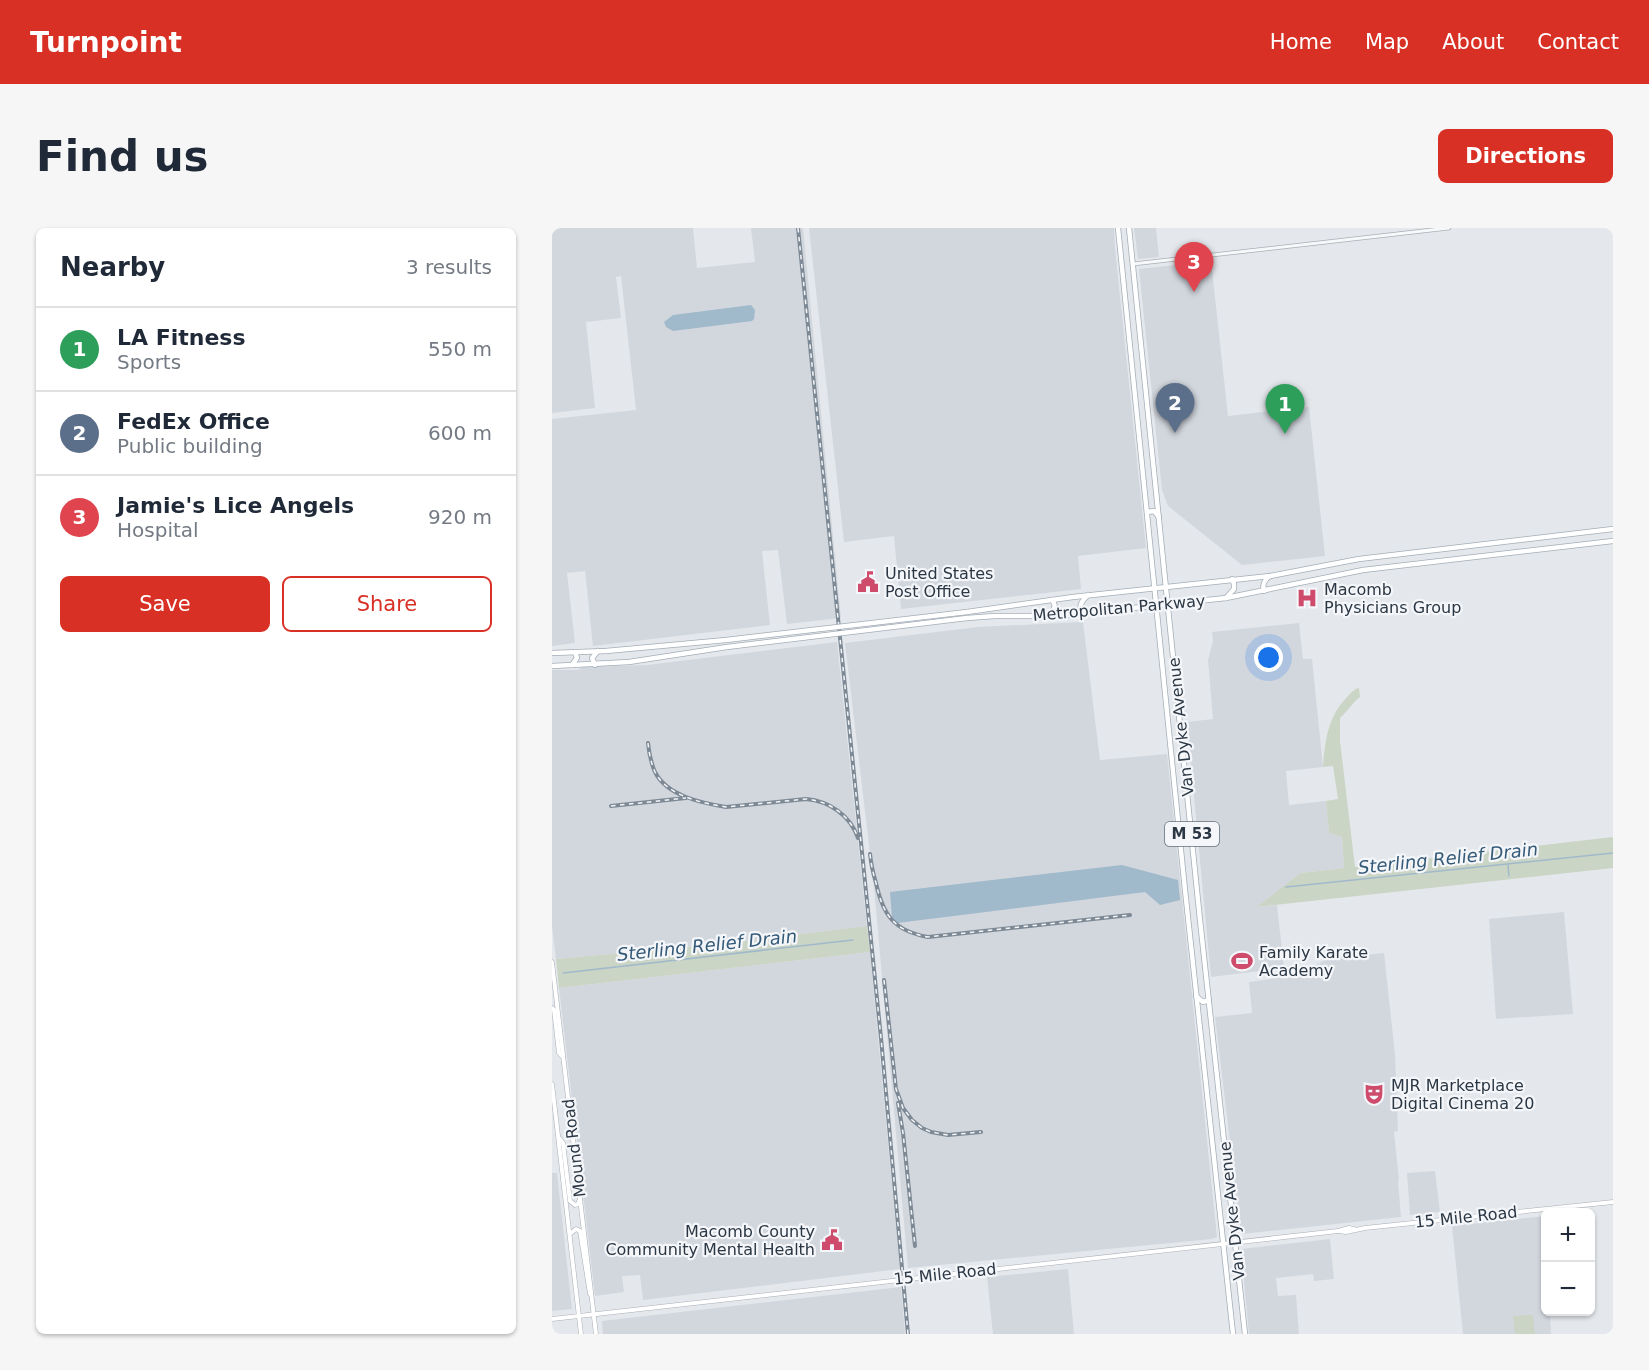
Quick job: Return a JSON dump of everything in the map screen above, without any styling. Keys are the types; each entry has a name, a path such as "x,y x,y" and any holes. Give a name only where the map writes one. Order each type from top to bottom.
{"main road":[{"name":"Van Dyke Avenue","path":"1118,228 1196,996 1233,1334"},
{"name":"Van Dyke Avenue","path":"1129,228 1245,1334"},
{"path":"1119,239 1124,244 1131,245"},
{"path":"1129,339 1134,344 1141,343"},
{"path":"1131,365 1138,364 1144,369"},
{"path":"1140,447 1145,454 1152,453"},
{"path":"1147,512 1154,511 1159,517"},
{"path":"1611,529 1611,541"},
{"name":"Metropolitan Parkway","path":"552,652 598,651 726,640 1155,587 1270,576 1341,562 1611,529"},
{"name":"Metropolitan Parkway","path":"552,666 595,665 653,659 727,647 967,618 1082,614 1226,598 1341,574 1611,541"},
{"path":"1443,561 1442,554 1446,549"},
{"path":"1341,562 1338,568 1341,574"},
{"path":"1318,579 1322,573 1321,566"},
{"path":"1264,591 1264,582 1270,576"},
{"path":"1226,598 1234,589 1232,579"},
{"path":"1082,614 1080,606 1089,595"},
{"path":"1046,616 1054,609 1055,604 1052,600"},
{"path":"595,665 592,658 598,651"},
{"path":"572,665 578,658 575,652"},
{"path":"1165,687 1171,696 1178,695"},
{"path":"1168,716 1176,715 1180,722"},
{"path":"1173,769 1178,776 1186,776"},
{"path":"1182,856 1187,863 1194,863"},
{"path":"1185,890 1191,889 1198,895"},
{"name":"Mound Road","path":"552,962 596,1334"},
{"path":"1196,996 1201,1001 1209,1000"},
{"path":"552,1008 559,1053 563,1058"},
{"path":"1200,1027 1206,1026 1212,1032"},
{"name":"Mound Road","path":"552,1084 581,1334"},
{"path":"1211,1134 1216,1139 1224,1138"},
{"path":"559,1137 563,1143 570,1202 578,1204 580,1199"},
{"path":"1214,1161 1222,1161 1227,1166"},
{"name":"15 Mile Road","path":"552,1319 1338,1231 1343,1228 1354,1229 1613,1202"},
{"path":"571,1233 576,1229 580,1231 588,1291 592,1300"},
{"path":"1230,1310 1236,1315 1243,1315"}],"street":[{"path":"1133,264 1449,228"}],"shaded area":[{"path":"552,228 693,228 697,268 755,262 751,228 803,228 841,618 787,624 778,550 762,551 770,625 593,646 585,571 567,573 575,643 552,646 552,419 636,410 621,276 616,277 621,318 586,322 595,408 552,413"},
{"path":"809,228 1114,228 1146,548 1078,556 1081,589 901,609 894,536 844,542"},
{"path":"1134,228 1156,228 1159,257 1138,259"},
{"path":"1211,261 1228,416 1309,407 1325,556 1242,565 1168,506 1162,490 1139,269"},
{"path":"1083,622 1100,760 1167,754 1217,1237 908,1268 874,887 845,643 978,627"},
{"path":"1299,623 1303,659 1312,659 1323,767 1286,771 1289,805 1326,801 1329,833 1342,837 1344,868 1300,873 1258,907 1277,905 1284,968 1211,977 1187,722 1213,719 1208,660 1213,641 1212,632"},
{"path":"837,642 867,926 728,943 556,959 552,926 552,670 647,665"},
{"path":"1564,912 1573,1014 1496,1019 1489,919"},
{"path":"870,952 900,1269 643,1300 640,1275 622,1276 624,1292 595,1296 559,988"},
{"path":"1384,953 1395,1055 1398,1131 1394,1132 1401,1217 1241,1234 1215,1017 1252,1013 1249,982 1297,975 1329,958"},
{"path":"1435,1171 1440,1212 1410,1215 1407,1173"},
{"path":"552,1173 557,1173 572,1309 552,1311"},
{"path":"1541,1216 1541,1316 1550,1316 1551,1334 1463,1334 1452,1226"},
{"path":"1330,1239 1334,1279 1314,1281 1313,1274 1276,1278 1278,1296 1296,1295 1299,1334 1249,1334 1241,1249"},
{"path":"1068,1269 1074,1334 993,1334 987,1277"},
{"path":"901,1287 905,1334 603,1334 602,1321"}],"green space":[{"name":"Sterling Relief Drain","path":"1359,688 1360,697 1340,718 1340,741 1355,867 1613,837 1613,868 1257,907 1300,873 1344,868 1342,837 1329,833 1326,801 1338,799 1333,766 1323,767 1332,720 1341,704 1354,690"},
{"name":"Sterling Relief Drain","path":"867,926 870,952 559,988 556,959 728,943"},
{"path":"1533,1315 1535,1334 1515,1334 1513,1316"}],"water":[{"path":"751,305 755,310 752,321 673,331 666,327 664,322 673,315"},
{"path":"1122,865 1178,880 1180,900 1160,905 1145,892 897,923 892,918 890,892"}],"waterway":[{"name":"Sterling Relief Drain","path":"1286,887 1613,853"},
{"path":"1508,865 1509,876"},
{"name":"Sterling Relief Drain","path":"563,973 853,940"}],"railway":[{"path":"798,228 881,1038 908,1334"},
{"path":"648,743 655,772 676,793 726,807 815,800 830,806 844,816 850,822 858,838"},
{"path":"611,806 686,798"},
{"path":"870,854 879,894 887,913 898,926 928,937 1130,915"},
{"path":"884,980 896,1089 903,1108 912,1120 931,1132 948,1135 981,1132"},
{"path":"898,1103 915,1246"}],"place":[{"name":"Jamie's Lice Angels","path":"1194,292"},
{"name":"FedEx Office","path":"1175,433"},
{"name":"LA Fitness","path":"1285,434"},
{"name":"United States Post Office","path":"868,582"},
{"name":"Macomb Physicians Group","path":"1307,598"},
{"name":"Family Karate Academy","path":"1242,961"},
{"name":"MJR Marketplace Digital Cinema 20","path":"1374,1094"},
{"name":"Macomb County Community Mental Health","path":"832,1240"}]}
